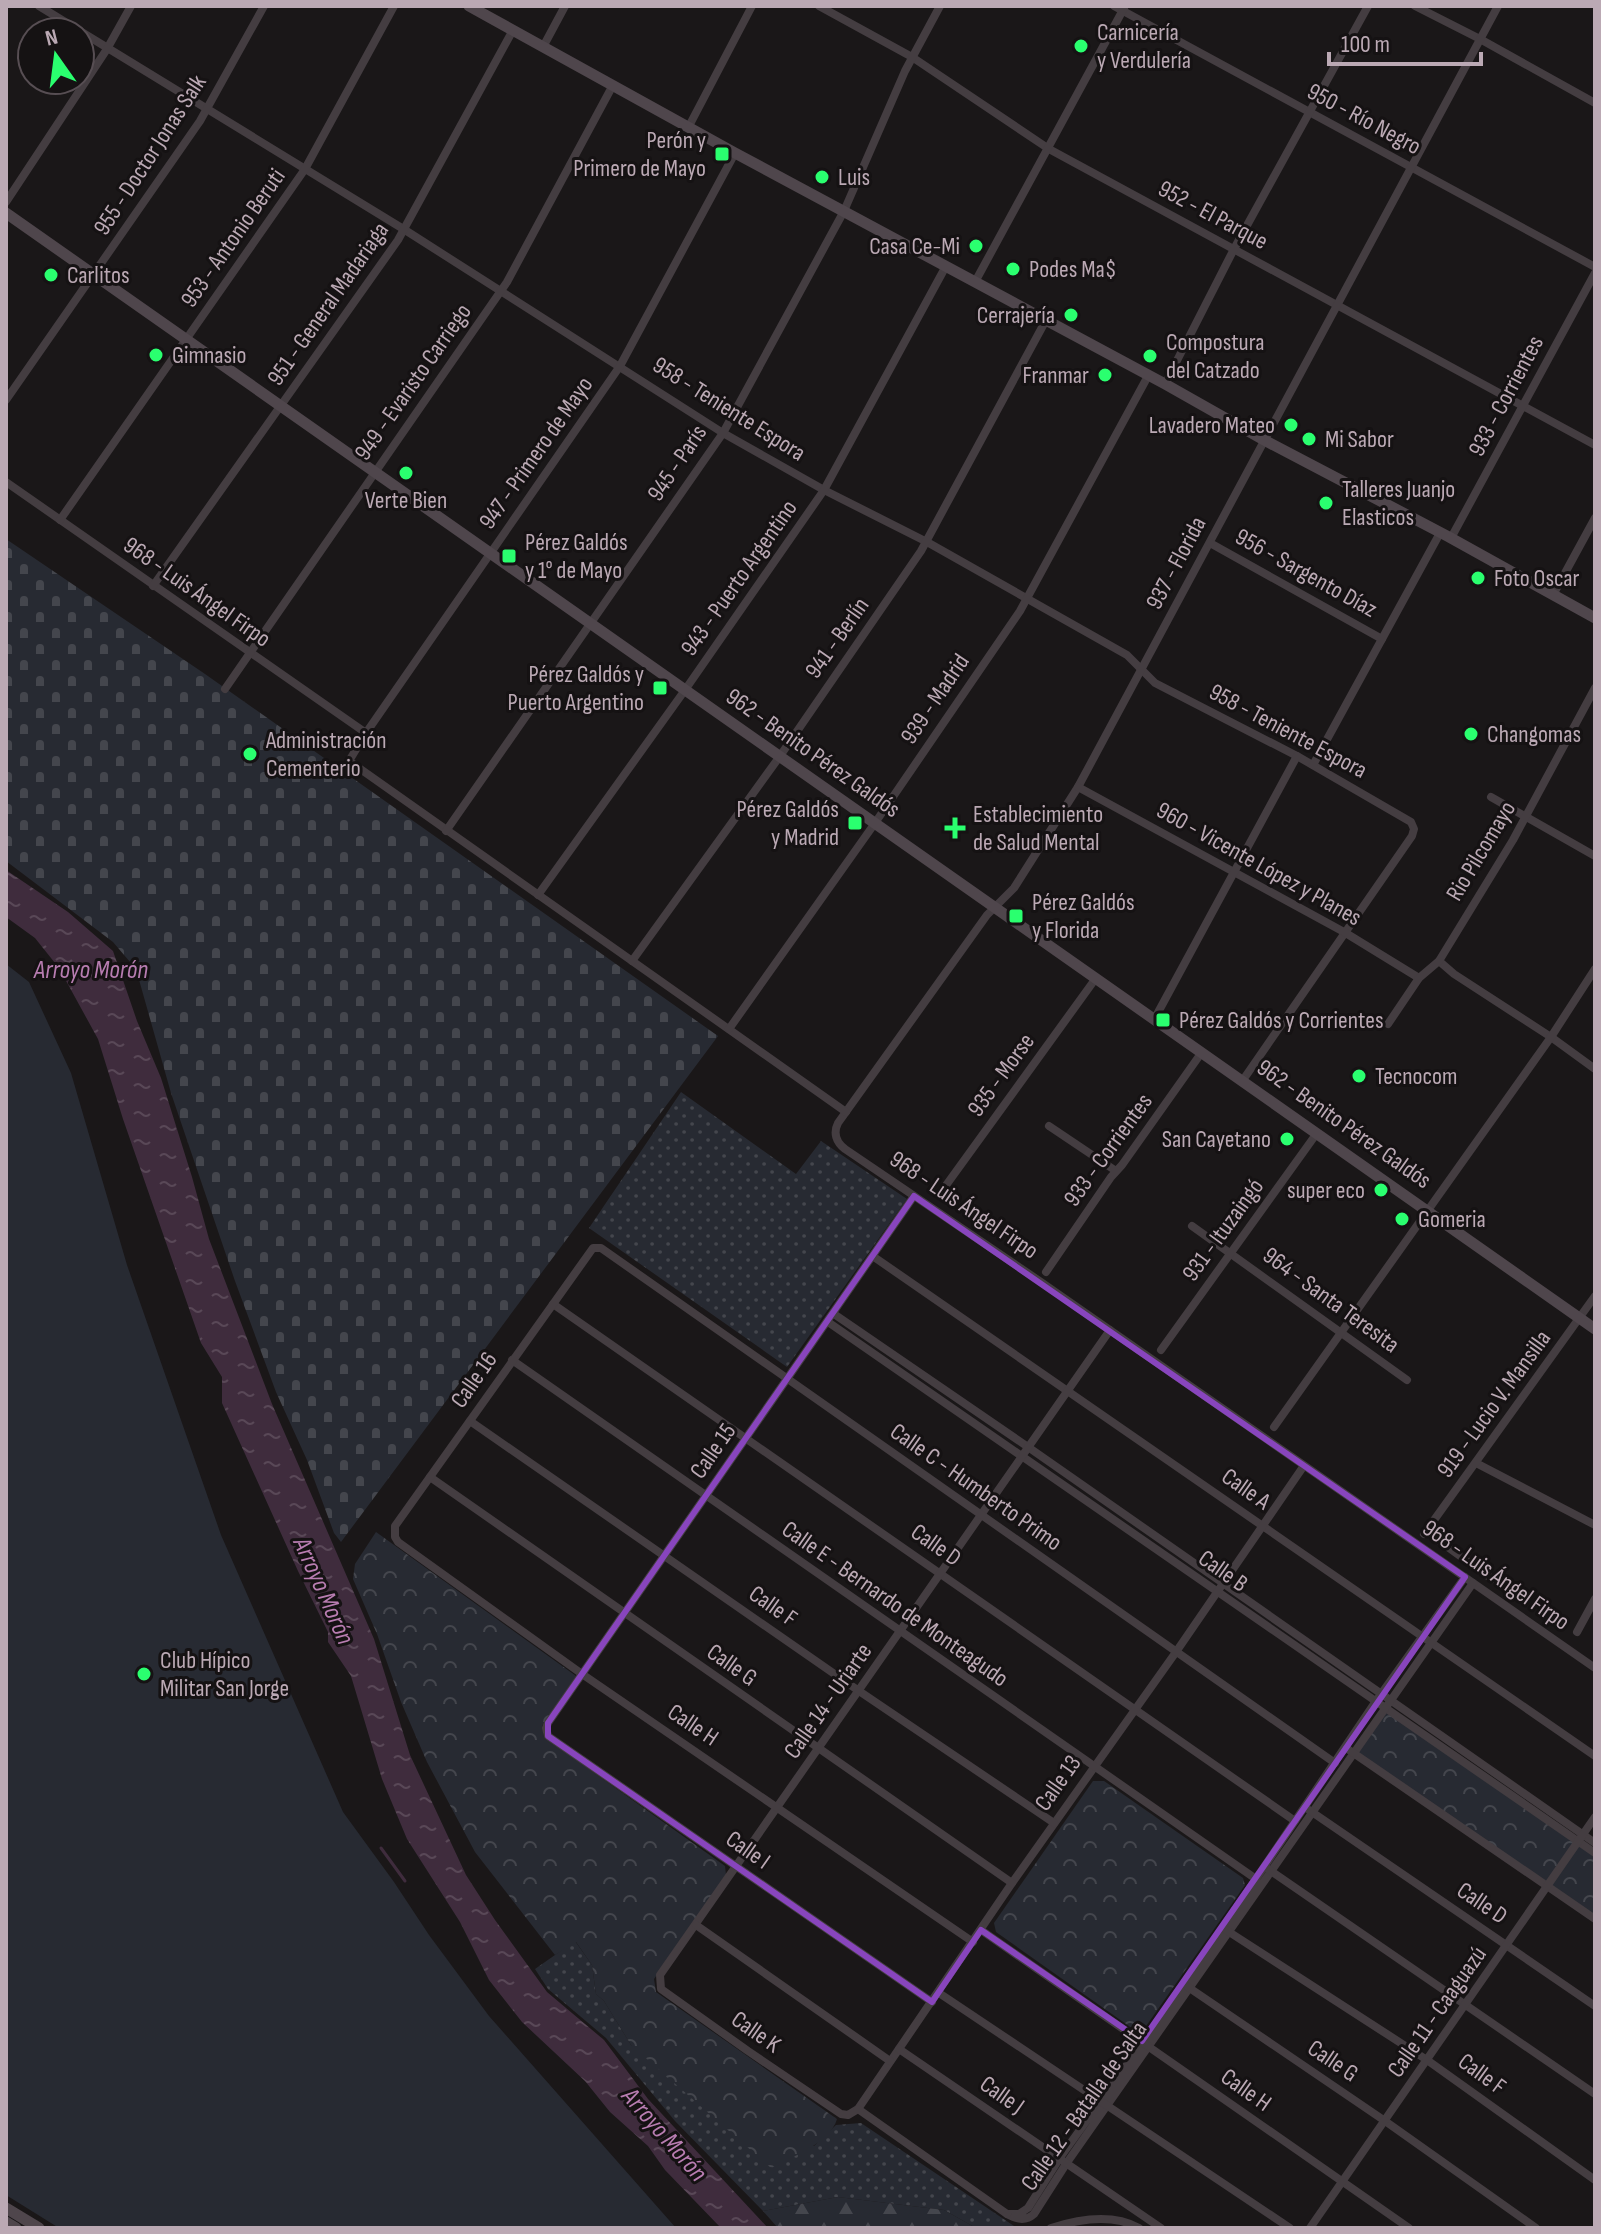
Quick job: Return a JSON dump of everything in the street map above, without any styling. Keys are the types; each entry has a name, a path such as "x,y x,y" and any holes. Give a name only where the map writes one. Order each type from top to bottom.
{"main road":[{"path":"469,6 688,128 1595,618"},
{"name":"962 - Benito Pérez Galdós","path":"6,213 1595,1329"},
{"path":"6,2208 39,2228"},
{"path":"6,2222 16,2228"}],"street":[{"name":"958 - Teniente Espora","path":"39,6 405,230 723,433 824,490 927,542 1127,655 1155,683 1297,756 1411,822 1414,829 1412,836 1344,932"},
{"path":"6,202 107,49 131,6"},
{"name":"955 - Doctor Jonas Salk","path":"6,400 207,110 264,6"},
{"name":"953 - Antonio Beruti","path":"60,520 305,169 394,6"},
{"path":"543,47 565,6"},
{"path":"688,128 752,6"},
{"name":"952 - El Parque","path":"819,6 912,57 1049,149 1595,445"},
{"name":"945 - París","path":"446,831 723,433 844,211 912,57 940,6"},
{"path":"1165,384 1234,249 1368,6"},
{"path":"1415,6 1595,103"},
{"name":"937 - Florida","path":"846,1112 987,915 1014,888 1078,787 1498,6"},
{"path":"975,282 1049,149 1121,8"},
{"name":"950 - Río Negro","path":"1121,8 1595,267"},
{"name":"951 - General Madariaga","path":"153,586 405,230 513,30"},
{"name":"949 - Evaristo Carriego","path":"225,689 501,291 613,85"},
{"name":"947 - Primero de Mayo","path":"446,831 349,761 620,366 735,153"},
{"name":"943 - Puerto Argentino","path":"538,895 824,490 946,266"},
{"name":"933 - Corrientes","path":"1313,765 1382,639 1523,407 1595,273"},
{"name":"941 - Berlín","path":"632,961 780,756 927,542 1046,320"},
{"name":"939 - Madrid","path":"729,1029 1020,611 1148,376"},
{"name":"968 - Luis Ángel Firpo","path":"6,482 366,733"},
{"path":"1553,595 1595,518"},
{"name":"956 - Sargento Díaz","path":"1210,543 1382,639"},
{"name":"Rio Pilcomayo","path":"1388,1024 1419,978 1439,961 1525,817 1595,688"},
{"path":"1155,1018 1297,756"},
{"name":"960 - Vicente López y Planes","path":"1078,787 1344,932 1419,978"},
{"path":"1491,797 1595,856"},
{"path":"446,831 846,1112"},
{"path":"1243,1080 1344,932"},
{"path":"1439,961 1595,1069"},
{"path":"1274,1427 1551,1037 1595,969"},
{"name":"935 - Morse","path":"939,1195 1096,978"},
{"name":"933 - Corrientes","path":"1046,1272 1202,1052"},
{"name":"968 - Luis Ángel Firpo","path":"846,1112 836,1127 836,1139 840,1145 1595,1668"},
{"path":"1049,1126 1116,1171"},
{"name":"931 - Ituzaingó","path":"1161,1350 1317,1133"},
{"name":"Calle 15","path":"546,1728 914,1196"},
{"name":"964 - Santa Teresita","path":"1192,1226 1407,1380"},
{"name":"Calle 16","path":"395,1537 395,1526 593,1248"},
{"name":"Calle C - Humberto Primo","path":"593,1248 601,1248 1335,1763"},
{"name":"Calle A","path":"874,1257 1595,1756"},
{"name":"919 - Lucio V. Mansilla","path":"1492,1579 1425,1533 1595,1296"},
{"name":"Calle D","path":"553,1304 1295,1821"},
{"name":"Calle B","path":"831,1318 1028,1447 1220,1586 1580,1838 1595,1853"},
{"name":"Calle B","path":"831,1318 1022,1455 1220,1586"},
{"name":"Calle 14 - Uriarte","path":"660,1975 1110,1330"},
{"name":"Calle E - Bernardo de Monteagudo","path":"512,1360 1256,1879"},
{"name":"Calle F","path":"470,1421 1054,1823"},
{"path":"1476,1463 1595,1525"},
{"name":"Calle 13","path":"858,2109 1303,1467"},
{"name":"Calle G","path":"430,1477 1012,1883"},
{"name":"Calle H","path":"395,1537 582,1674 973,1942"},
{"path":"1427,1638 1469,1580"},
{"path":"1577,1632 1595,1599"},
{"name":"Calle 12 - Batalla de Salta","path":"1225,1929 1349,1750 1379,1697 1427,1638"},
{"name":"Calle 12 - Batalla de Salta","path":"858,2109 1007,2214 1015,2219 1030,2218 1062,2162 1187,1986 1256,1879 1268,1869 1295,1821 1309,1810 1335,1763 1388,1703 1427,1638"},
{"name":"Calle I","path":"546,1728 548,1736 932,2002"},
{"path":"1349,1750 1595,1919"},
{"name":"Calle D","path":"1309,1810 1595,2006"},
{"name":"Calle 11 - Caaguazú","path":"1310,2228 1595,1817"},
{"name":"Calle B","path":"1580,1838 1595,1843"},
{"path":"1268,1869 1595,2094"},
{"path":"696,1925 890,2061"},
{"name":"Calle F","path":"1225,1929 1427,2060 1595,2180"},
{"name":"Calle H","path":"981,1930 1409,2228"},
{"name":"Calle K","path":"660,1975 661,1989 841,2114 848,2115 858,2109"},
{"name":"Calle G","path":"1187,1986 1536,2228"},
{"path":"939,1993 1290,2228"},
{"name":"Calle J","path":"899,2049 1161,2228"},
{"path":"1051,2228 1099,2219 1124,2221 1139,2228"}],"highlighted area":[{"path":"914,1196 1465,1577 1142,2041 981,1930 932,2002 548,1736 548,1723"}],"green space":[{"path":"6,539 205,674 718,1036 341,1542 334,1533 307,1460 276,1392 235,1281 171,1093 136,969 113,942 6,861"},
{"name":"Club Hípico Militar San Jorge","path":"6,964 29,982 71,1073 127,1265 221,1535 343,1812 489,2016 676,2228 59,2228 6,2195"},
{"path":"681,1092 796,1174 821,1141 907,1199 787,1367 589,1228"},
{"path":"376,1532 576,1676 542,1726 544,1737 725,1866 726,1875 654,1979 656,1992 837,2119 819,2142 771,2168 631,2045 604,2001 596,1994 592,1965 576,1942 555,1955 475,1852 427,1762 353,1579 355,1564"},
{"path":"1385,1707 1595,1853 1595,1919 1353,1753"},
{"path":"1093,1781 1104,1781 1243,1878 1245,1885 1144,2029 1136,2031 996,1932 994,1923"},
{"path":"575,1941 592,1965 596,1994 604,2001 631,2045 814,2146 836,2125 861,2123 1017,2228 976,2228 944,2210 838,2197 763,2211 675,2121 606,2038 548,1989 535,1969"},
{"path":"838,2197 944,2210 976,2228 778,2228 763,2211"}],"water":[{"name":"Arroyo Morón","path":"6,870 68,912 113,951 161,1078 209,1239 272,1404 374,1639 410,1755 466,1875 547,1992 604,2040 648,2099 768,2228 721,2228 665,2170 648,2146 610,2112 585,2081 522,2022 489,1980 460,1922 407,1839 382,1779 351,1676 328,1642 328,1632 222,1403 222,1377 201,1343 98,1039 59,968 35,938 6,917"}],"waterway":[{"path":"381,1848 405,1881"}],"place":[{"name":"Carnicería y Verdulería","path":"1081,46"},
{"name":"Perón y Primero de Mayo","path":"722,154"},
{"name":"Luis","path":"822,177"},
{"name":"Casa Ce-Mi","path":"976,246"},
{"name":"Podes Ma$","path":"1013,269"},
{"name":"Carlitos","path":"51,275"},
{"name":"Cerrajería","path":"1071,315"},
{"name":"Gimnasio","path":"156,355"},
{"name":"Compostura del Catzado","path":"1150,356"},
{"name":"Franmar","path":"1105,375"},
{"name":"Lavadero Mateo","path":"1291,425"},
{"name":"Mi Sabor","path":"1309,439"},
{"name":"Verte Bien","path":"406,473"},
{"name":"Talleres Juanjo Elasticos","path":"1326,503"},
{"name":"Pérez Galdós y 1° de Mayo","path":"509,556"},
{"name":"Foto Oscar","path":"1478,578"},
{"name":"Pérez Galdós y Puerto Argentino","path":"660,688"},
{"name":"Changomas","path":"1471,734"},
{"name":"Administración Cementerio","path":"250,754"},
{"name":"Pérez Galdós y Madrid","path":"855,823"},
{"name":"Establecimiento de Salud Mental","path":"955,828"},
{"name":"Pérez Galdós y Florida","path":"1016,916"},
{"name":"Pérez Galdós y Corrientes","path":"1163,1020"},
{"name":"Tecnocom","path":"1359,1076"},
{"name":"San Cayetano","path":"1287,1139"},
{"name":"super eco","path":"1381,1190"},
{"name":"Gomeria","path":"1402,1219"},
{"name":"Club Hípico Militar San Jorge","path":"144,1674"}]}
